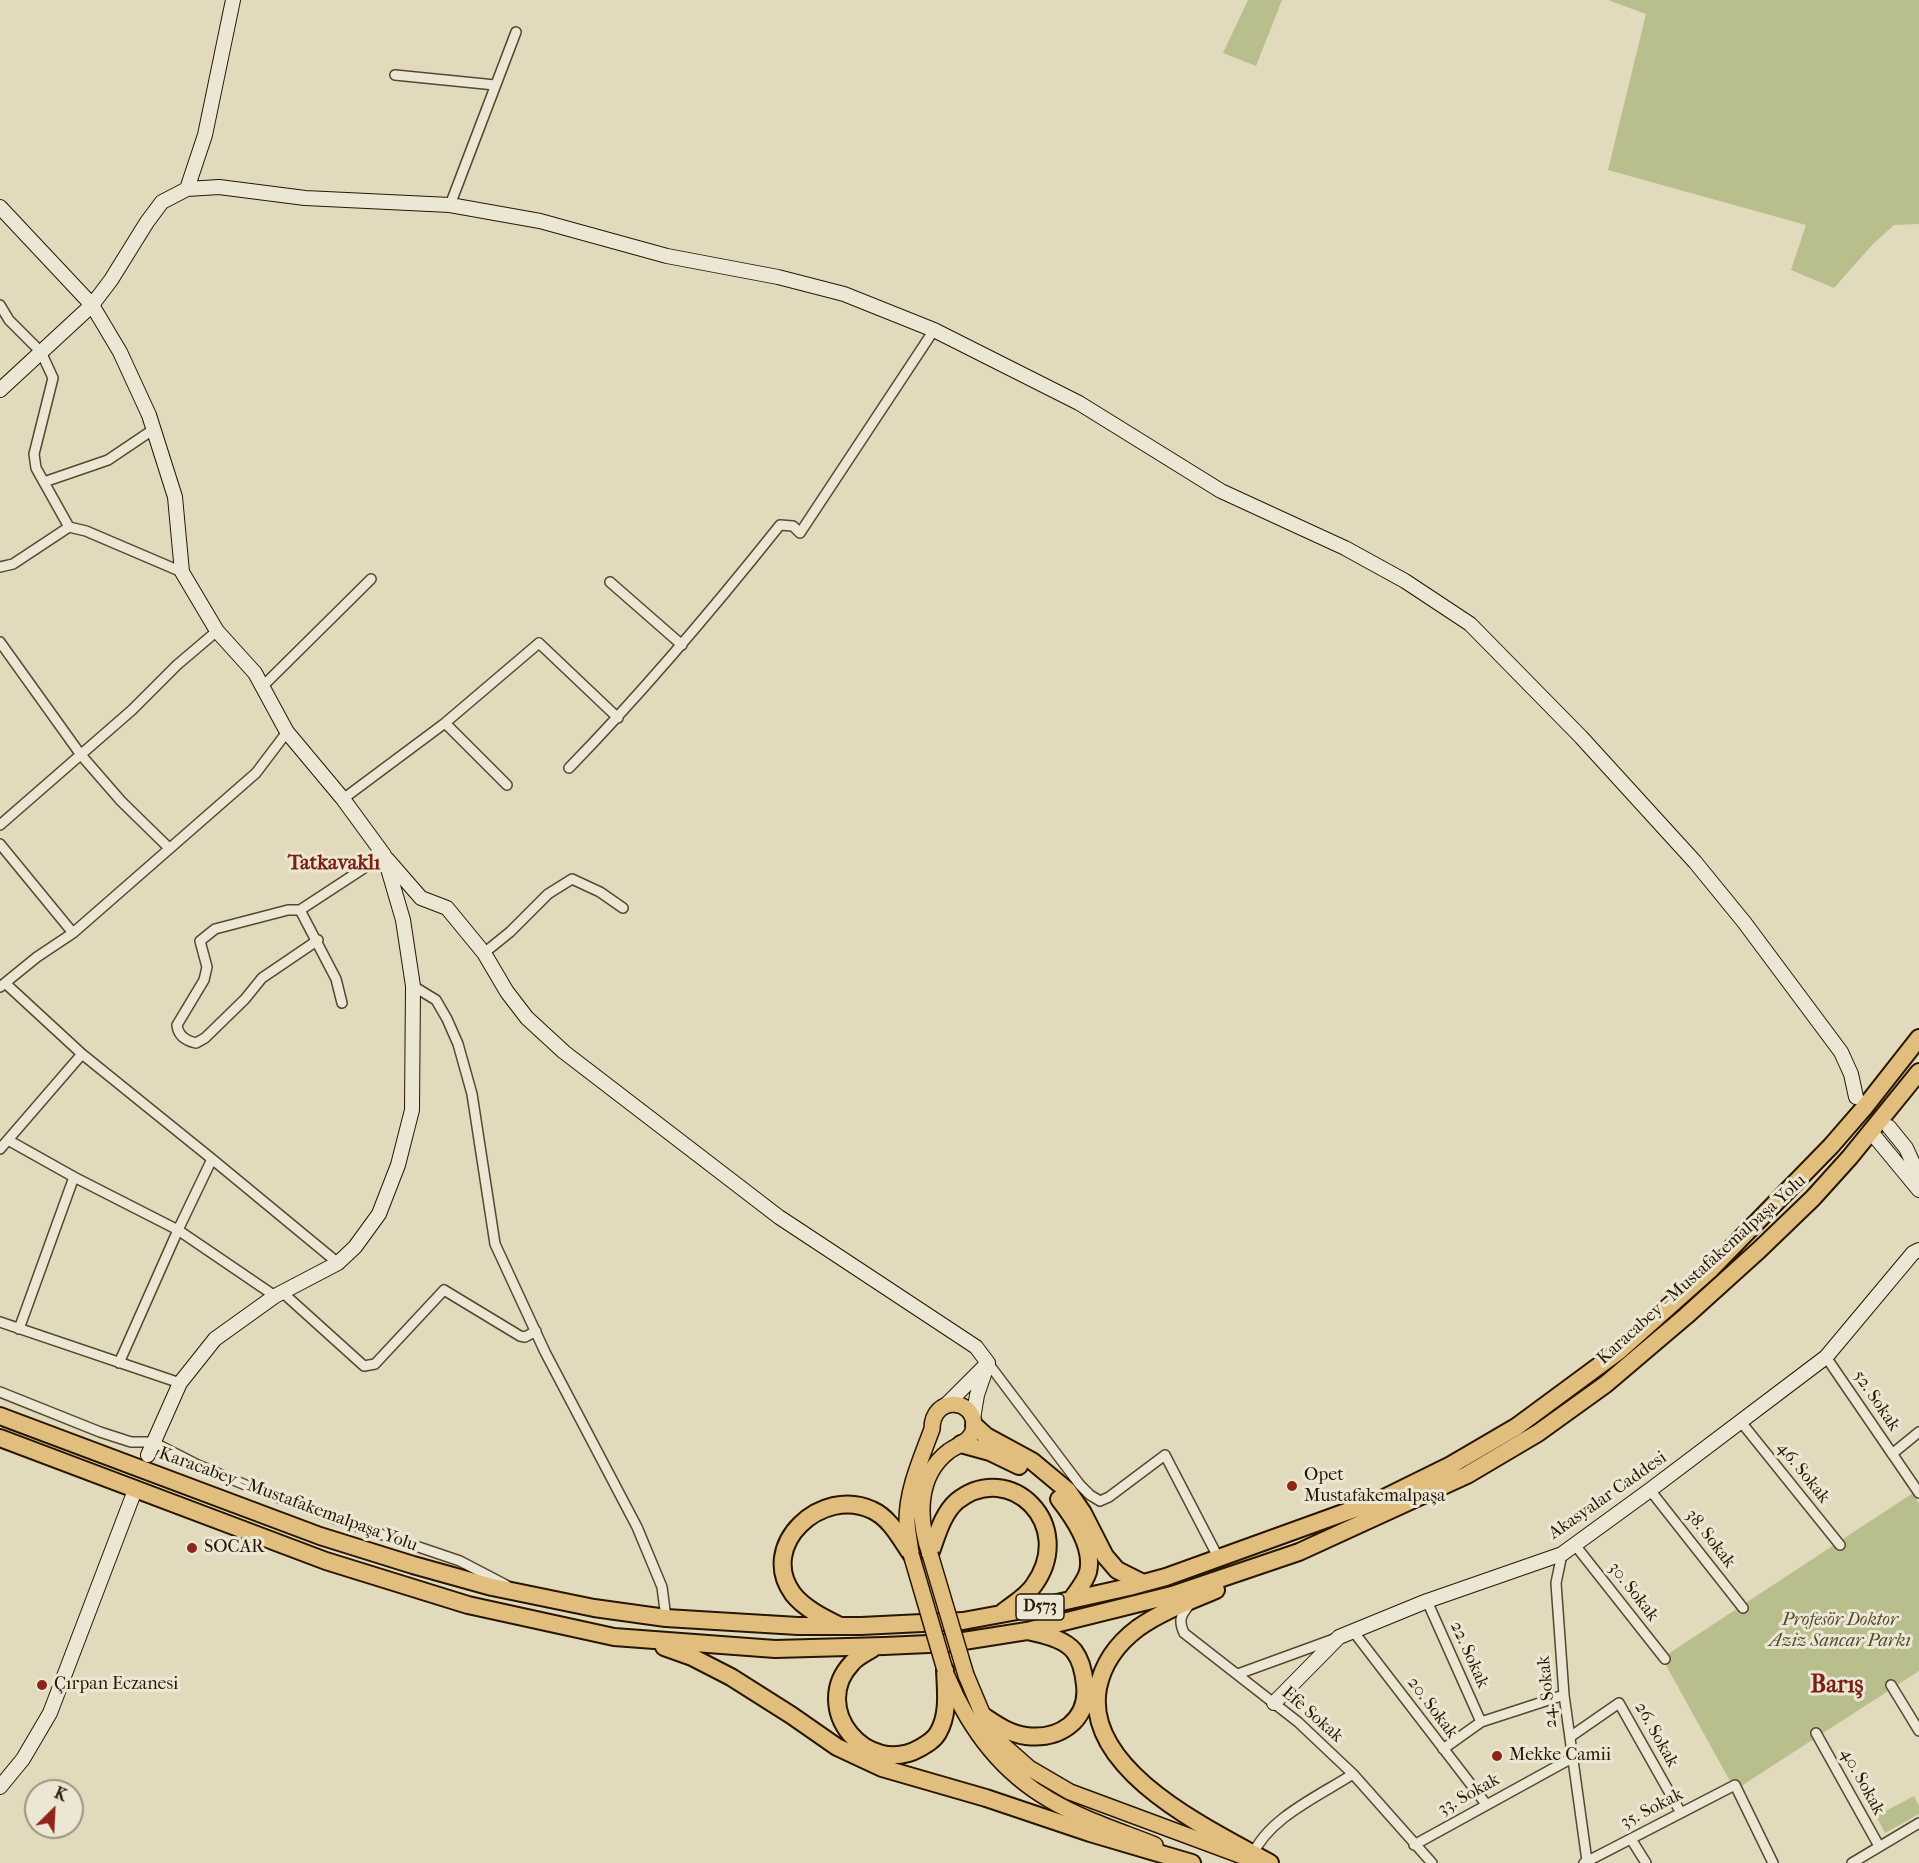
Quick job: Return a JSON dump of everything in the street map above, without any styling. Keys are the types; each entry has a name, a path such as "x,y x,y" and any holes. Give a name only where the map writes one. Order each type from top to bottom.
{"highway":[{"name":"Karacabey - Mustafakemalpaşa Yolu","path":"0,1416 320,1536 413,1565 518,1592 594,1608 666,1618 798,1626 838,1626 963,1621 1071,1600 1143,1583 1382,1499 1451,1465 1516,1427 1610,1358 1711,1269 1770,1210 1864,1108 1919,1038"},
{"name":"Karacabey - Mustafakemalpaşa Yolu","path":"0,1438 326,1561 468,1605 614,1637 775,1649 875,1647 951,1642 1027,1631 1172,1595 1299,1552 1467,1475 1538,1433 1606,1384 1759,1250 1813,1198 1871,1132 1919,1072"},
{"path":"973,1422 986,1436 1032,1461 1068,1491 1083,1513 1105,1556 1118,1570 1143,1583"},
{"path":"960,1445 990,1452 1031,1472 1054,1492 1069,1512 1083,1538 1090,1560 1087,1574 1071,1600"},
{"path":"930,1554 947,1512 957,1501 973,1492 989,1488 1007,1490 1026,1498 1040,1513 1048,1531 1048,1551 1034,1587 1002,1613"},
{"path":"838,1626 811,1610 794,1594 784,1576 783,1561 786,1546 794,1530 804,1520 835,1504 854,1504 873,1510 890,1523 911,1554"},
{"path":"1270,1863 1255,1859 1144,1785 1119,1760 1101,1726 1097,1711 1097,1693 1100,1677 1109,1658 1138,1629 1158,1616 1299,1552"},
{"path":"985,1717 1006,1731 1025,1736 1044,1736 1064,1729 1074,1722 1084,1708 1087,1697 1085,1680 1082,1666 1074,1651 1062,1642 1027,1631"},
{"path":"643,1639 692,1657 731,1677 837,1747 882,1768 1192,1863"},
{"path":"875,1647 852,1663 842,1678 837,1699 840,1716 848,1732 858,1744 884,1755 903,1755 929,1743 937,1735 944,1718 945,1670"}],"main road":[{"path":"1199,1863 1082,1816 1049,1800 1020,1780 993,1754 973,1728 956,1697 945,1670 911,1554 907,1521 914,1478 932,1429 934,1415 945,1406 959,1405 965,1408 973,1422 969,1438 939,1460 925,1486 921,1509 923,1533 966,1675 985,1717 1004,1746 1029,1768 1070,1792 1255,1859"},
{"path":"932,1429 939,1441 952,1446 960,1445"}],"street":[{"path":"187,189 205,135 233,0"},
{"path":"450,205 516,32"},
{"path":"395,75 495,85"},
{"path":"0,390 92,305 162,202 187,189 219,187 305,198 450,205 540,220 667,256 789,280 844,294 933,330 1079,403 1221,491 1345,548 1405,581 1470,624 1581,737 1695,862 1744,922 1841,1052 1851,1074 1857,1097"},
{"path":"0,207 92,305 120,352 149,415 175,497 182,572 217,632 255,673 287,732 343,799 384,855 421,898 447,908 484,953 507,992 527,1018 564,1052 779,1217 976,1347 1080,1485 1095,1498 1100,1501 1110,1497 1165,1455 1218,1557"},
{"path":"0,305 9,320 41,351 53,378 34,454 36,468 69,527"},
{"path":"569,768 618,718 682,645 780,525 793,526 800,533 933,330"},
{"path":"44,482 108,460 154,429"},
{"path":"0,567 13,564 69,527 86,531 182,572"},
{"path":"263,686 371,579"},
{"path":"610,582 682,645"},
{"path":"0,825 132,710 177,665 217,632"},
{"path":"0,642 81,755 121,801 169,848"},
{"path":"343,799 445,723 539,643 618,718"},
{"path":"445,723 507,785"},
{"path":"287,732 256,773 73,933 37,957 2,985 82,1054 338,1263"},
{"path":"0,844 73,933"},
{"path":"318,940 262,978 245,999 205,1038 196,1043 188,1041 178,1032 177,1025 204,980 207,966 200,941 215,929 288,910 300,910 384,855"},
{"path":"150,1448 180,1383 215,1339 278,1294 338,1263 356,1246 379,1214 398,1165 412,1110 413,986 403,920 384,855"},
{"path":"484,953 510,932 548,894 572,879 600,892 623,908"},
{"path":"300,910 318,940 336,979 342,1003"},
{"path":"413,986 436,1000 458,1044 472,1094 495,1244 536,1331 637,1527 662,1587 666,1618"},
{"path":"0,1149 82,1054"},
{"path":"1889,1127 1906,1148 1919,1176"},
{"path":"1871,1132 1919,1190"},
{"path":"8,1140 74,1177 178,1230 278,1294 364,1366 375,1364 444,1290 520,1336 525,1337 536,1331"},
{"path":"119,1363 212,1159"},
{"path":"19,1329 74,1177"},
{"name":"Akasyalar Caddesi","path":"1274,1703 1339,1637 1427,1601 1562,1554 1575,1545 1826,1357 1913,1253 1919,1250"},
{"path":"0,1322 180,1383"},
{"name":"52. Sokak","path":"1826,1357 1919,1493"},
{"path":"945,1406 988,1363"},
{"path":"973,1422 976,1395 988,1363"},
{"path":"0,1392 100,1432 198,1465 333,1518 459,1562 518,1592"},
{"name":"46. Sokak","path":"1741,1422 1840,1545"},
{"path":"1892,1454 1919,1432"},
{"name":"38. Sokak","path":"1650,1490 1743,1608"},
{"path":"0,1787 23,1759 50,1713 132,1498"},
{"name":"30. Sokak","path":"1575,1545 1665,1659"},
{"name":"24. Sokak","path":"1562,1554 1556,1583 1564,1695 1585,1862"},
{"name":"Efe Sokak","path":"1194,1600 1180,1617 1179,1624 1184,1633 1274,1703 1353,1774 1432,1863"},
{"name":"22. Sokak","path":"1427,1601 1481,1722"},
{"name":"20. Sokak","path":"1353,1631 1486,1804"},
{"path":"1238,1674 1339,1637"},
{"path":"1891,1685 1919,1731"},
{"path":"1443,1749 1481,1722 1564,1695"},
{"name":"26. Sokak","path":"1570,1737 1619,1704 1681,1813"},
{"name":"40. Sokak","path":"1816,1733 1880,1846"},
{"name":"33. Sokak","path":"1414,1845 1572,1758"},
{"path":"1255,1859 1263,1836 1279,1821 1353,1774"},
{"name":"35. Sokak","path":"1585,1862 1736,1785 1773,1863"},
{"path":"1852,1863 1917,1828"},
{"path":"1631,1839 1646,1863"}],"green space":[{"path":"1248,0 1282,0 1256,66 1223,53"},
{"path":"1608,0 1919,0 1919,224 1894,225 1873,244 1834,288 1791,270 1806,225 1608,170 1646,14"},
{"name":"Profesör Doktor Aziz Sancar Parkı","path":"1913,1493 1919,1504 1919,1671 1735,1790 1662,1658"},
{"path":"1914,1796 1919,1806 1919,1814 1885,1833 1876,1816"}],"place":[{"name":"Opet Mustafakemalpaşa","path":"1292,1486"},
{"name":"SOCAR","path":"192,1548"},
{"name":"Çırpan Eczanesi","path":"42,1685"},
{"name":"Mekke Camii","path":"1497,1756"}],"district":[{"name":"Tatkavaklı","path":"334,864"},
{"name":"Barış","path":"1837,1686"}]}
